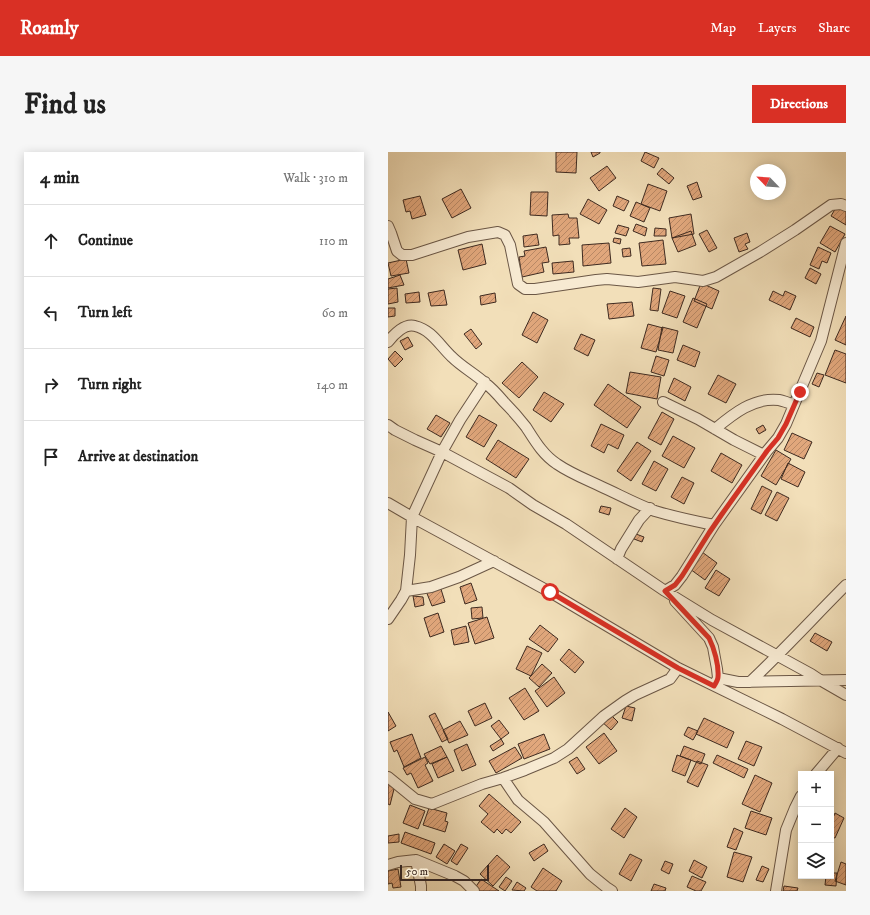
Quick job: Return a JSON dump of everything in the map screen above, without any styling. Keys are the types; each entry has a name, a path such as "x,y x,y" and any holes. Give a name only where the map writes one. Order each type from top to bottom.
{"street":[{"path":"388,226 397,251 402,255 412,255 468,237 498,232 505,235 510,245 518,284 525,289 535,289 607,279 638,282 675,278 703,281 716,277 760,252 795,230 831,204 841,204 846,206"},
{"path":"665,591 675,585 682,576 714,525 764,455 778,438 786,424 821,341 846,244"},
{"path":"388,342 404,327 412,325 431,334 451,357 485,382 516,415 542,450 555,463 575,474 650,508 676,517 714,525"},
{"path":"388,619 406,591 412,517 442,452 460,420 485,382"},
{"path":"715,429 746,406 770,400 779,400 794,404"},
{"path":"663,402 698,419 764,455"},
{"path":"388,425 508,488 533,505 566,524 665,591 712,620 846,695"},
{"path":"388,503 550,592 678,668 716,682 782,719 842,750 819,771"},
{"path":"617,559 635,525 650,508"},
{"path":"406,591 431,587 459,577 494,561"},
{"path":"750,682 795,638 846,584"},
{"path":"665,591 709,638 713,647 717,669 716,682"},
{"path":"388,777 415,799 432,804 482,784 525,770 554,758 568,749 604,716 635,695 670,679 678,668"},
{"path":"716,682 846,680"},
{"path":"503,778 518,800 544,822 590,874 612,891"},
{"path":"776,891 786,830 798,801"},
{"path":"416,860 421,891"},
{"path":"388,865 416,860 455,876 474,891"}],"building":[{"path":"556,152 577,152 576,173 556,172"},
{"path":"591,152 600,152 600,153 593,157"},
{"path":"645,152 659,158 654,168 641,161"},
{"path":"607,166 616,178 599,191 590,178"},
{"path":"662,168 674,178 669,184 657,174"},
{"path":"697,182 702,197 693,200 687,186"},
{"path":"648,184 667,191 660,211 641,204"},
{"path":"461,189 471,208 452,218 442,199"},
{"path":"531,192 548,192 547,216 530,215"},
{"path":"420,196 426,215 412,219 410,211 406,212 403,200"},
{"path":"617,196 629,201 624,211 613,206"},
{"path":"588,199 607,210 599,224 580,214"},
{"path":"636,202 650,208 644,222 630,216"},
{"path":"837,206 846,211 846,225 831,216"},
{"path":"568,214 569,218 577,218 579,238 569,238 570,244 559,245 559,235 553,236 552,215"},
{"path":"691,214 694,234 672,238 669,218"},
{"path":"636,224 647,228 645,236 633,231"},
{"path":"618,225 629,228 626,236 615,233"},
{"path":"830,226 845,234 835,252 820,243"},
{"path":"655,228 666,229 666,236 654,236"},
{"path":"707,230 717,248 709,252 699,234"},
{"path":"691,231 696,245 678,252 672,238"},
{"path":"747,233 750,242 745,244 748,249 739,252 734,238"},
{"path":"537,234 539,245 524,247 523,236"},
{"path":"614,238 621,239 620,244 613,242"},
{"path":"663,240 666,264 642,266 639,243"},
{"path":"609,243 611,263 583,266 582,245"},
{"path":"482,244 486,264 463,270 458,250"},
{"path":"546,247 549,262 542,263 544,272 522,277 519,257 525,256 524,251"},
{"path":"818,247 831,253 827,263 822,261 819,269 810,265"},
{"path":"630,248 631,256 623,257 622,249"},
{"path":"406,259 409,273 391,276 388,263"},
{"path":"573,261 574,272 553,274 552,263"},
{"path":"810,268 821,274 816,284 805,278"},
{"path":"400,275 404,285 388,288 388,279"},
{"path":"701,283 719,291 712,309 694,301"},
{"path":"397,288 398,302 388,304 388,289"},
{"path":"653,288 661,289 658,311 650,310"},
{"path":"444,290 447,305 431,306 428,293"},
{"path":"670,291 685,296 677,318 662,313"},
{"path":"773,291 783,296 785,291 796,296 790,310 769,300"},
{"path":"419,292 420,302 406,303 405,294"},
{"path":"495,293 496,302 481,305 480,296"},
{"path":"693,298 707,304 697,328 683,322"},
{"path":"632,302 634,316 609,319 607,304"},
{"path":"388,308 395,308 395,316 388,317"},
{"path":"533,312 548,320 537,343 522,335"},
{"path":"846,316 846,345 835,340"},
{"path":"796,318 814,327 810,337 791,328"},
{"path":"648,324 663,328 656,352 641,348"},
{"path":"662,327 678,331 673,353 658,350"},
{"path":"471,329 482,344 476,349 464,334"},
{"path":"581,334 595,340 588,356 574,349"},
{"path":"408,337 413,346 405,350 400,341"},
{"path":"683,345 700,352 695,367 677,360"},
{"path":"835,350 846,354 846,383 825,375"},
{"path":"395,351 403,359 395,367 388,359"},
{"path":"656,356 669,360 664,376 651,372"},
{"path":"522,362 538,377 519,398 502,383"},
{"path":"630,372 661,377 657,399 626,393"},
{"path":"817,373 824,375 819,387 812,384"},
{"path":"718,375 736,384 726,403 708,394"},
{"path":"674,378 691,387 685,401 668,392"},
{"path":"608,384 641,407 627,428 594,405"},
{"path":"544,392 564,404 551,422 533,410"},
{"path":"662,412 674,419 661,445 648,438"},
{"path":"436,415 450,423 441,437 427,429"},
{"path":"479,415 497,425 484,447 466,437"},
{"path":"601,424 624,435 618,449 608,444 604,453 591,446"},
{"path":"763,425 766,430 759,434 756,429"},
{"path":"792,433 812,442 804,459 784,450"},
{"path":"673,436 695,448 684,468 662,456"},
{"path":"498,440 529,459 516,478 486,459"},
{"path":"637,442 651,451 631,481 617,471"},
{"path":"776,450 791,459 776,485 761,476"},
{"path":"721,453 742,465 732,483 711,471"},
{"path":"654,461 668,469 656,491 642,484"},
{"path":"788,463 805,472 798,487 781,479"},
{"path":"682,477 694,483 684,504 671,497"},
{"path":"762,486 772,491 761,514 751,509"},
{"path":"777,492 789,498 777,521 765,515"},
{"path":"601,506 611,508 609,515 599,512"},
{"path":"636,534 644,537 642,542 634,539"},
{"path":"702,552 717,563 705,580 690,569"},
{"path":"716,570 730,579 719,596 705,588"},
{"path":"471,583 477,600 465,604 460,587"},
{"path":"440,586 445,602 432,606 426,591"},
{"path":"413,596 423,597 424,605 415,607"},
{"path":"482,607 483,618 472,619 471,608"},
{"path":"438,613 444,632 430,637 424,618"},
{"path":"487,617 494,638 475,644 468,623"},
{"path":"540,625 558,639 548,652 529,639"},
{"path":"466,626 469,642 454,645 451,630"},
{"path":"815,633 832,642 827,651 810,641"},
{"path":"527,646 542,653 531,676 516,669"},
{"path":"569,649 584,662 575,673 560,660"},
{"path":"542,664 552,673 539,687 529,678"},
{"path":"554,677 565,693 547,707 535,691"},
{"path":"525,688 539,711 524,720 509,698"},
{"path":"485,703 492,718 475,726 468,711"},
{"path":"626,706 635,708 632,721 622,718"},
{"path":"388,712 396,726 388,731"},
{"path":"435,713 448,739 442,742 429,716"},
{"path":"609,713 618,722 611,730 601,721"},
{"path":"704,718 734,732 727,748 696,734"},
{"path":"499,720 509,733 501,739 491,726"},
{"path":"460,721 468,735 449,743 443,730"},
{"path":"688,727 698,731 693,740 684,735"},
{"path":"604,733 617,751 599,764 586,747"},
{"path":"412,734 421,758 404,767 397,750 394,752 390,742"},
{"path":"544,734 550,749 524,759 518,744"},
{"path":"501,739 504,744 493,751 490,746"},
{"path":"746,741 762,747 754,766 738,759"},
{"path":"467,744 476,765 462,771 454,750"},
{"path":"441,746 447,757 430,764 424,754"},
{"path":"684,746 705,754 701,764 680,756"},
{"path":"515,747 522,758 496,773 489,761"},
{"path":"677,755 691,760 685,776 672,771"},
{"path":"717,755 748,769 744,778 713,763"},
{"path":"425,757 428,763 425,765 433,781 418,788 411,773 407,775 403,768"},
{"path":"447,757 454,771 438,778 432,764"},
{"path":"577,757 585,769 577,774 569,762"},
{"path":"697,761 708,765 698,787 687,782"},
{"path":"755,775 772,783 760,812 742,804"},
{"path":"388,783 395,785 390,805 388,804"},
{"path":"489,794 521,822 511,833 506,829 502,834 497,829 494,833 481,822 488,814 479,806"},
{"path":"410,805 425,811 418,829 403,823"},
{"path":"429,808 447,813 445,821 448,822 445,832 423,825"},
{"path":"625,808 637,817 624,838 611,829"},
{"path":"751,811 772,818 766,835 745,828"},
{"path":"835,813 844,818 835,838 834,838"},
{"path":"734,828 743,832 736,850 727,847"},
{"path":"405,832 435,843 431,854 401,843"},
{"path":"399,834 399,842 388,843 388,836"},
{"path":"444,844 455,851 447,864 436,857"},
{"path":"461,844 468,848 457,865 451,861"},
{"path":"544,844 548,851 534,861 529,853"},
{"path":"734,852 752,857 743,882 727,877"},
{"path":"630,854 642,860 631,881 619,874"},
{"path":"497,855 510,867 493,886 480,874"},
{"path":"694,860 707,867 702,878 689,871"},
{"path":"665,861 673,864 669,874 661,870"},
{"path":"841,862 846,864 846,885 835,881"},
{"path":"762,866 769,869 763,882 756,880"},
{"path":"543,868 562,881 556,891 537,891 531,887"},
{"path":"398,869 401,887 393,888 392,883 388,884 388,871"},
{"path":"834,873 837,873 836,886 825,885 826,879 834,879"},
{"path":"692,876 706,882 701,891 696,891 687,887"},
{"path":"506,877 512,881 505,891 499,887"},
{"path":"481,879 499,891 479,891 475,888"},
{"path":"517,882 526,888 524,891 512,890"},
{"path":"654,884 666,888 665,891 651,891"},
{"path":"784,886 798,888 797,891 783,891"}],"route":[{"path":"550,592 678,668 714,686 718,678 713,647 709,638 665,591 675,585 682,576 722,514 778,438 800,392"}]}
